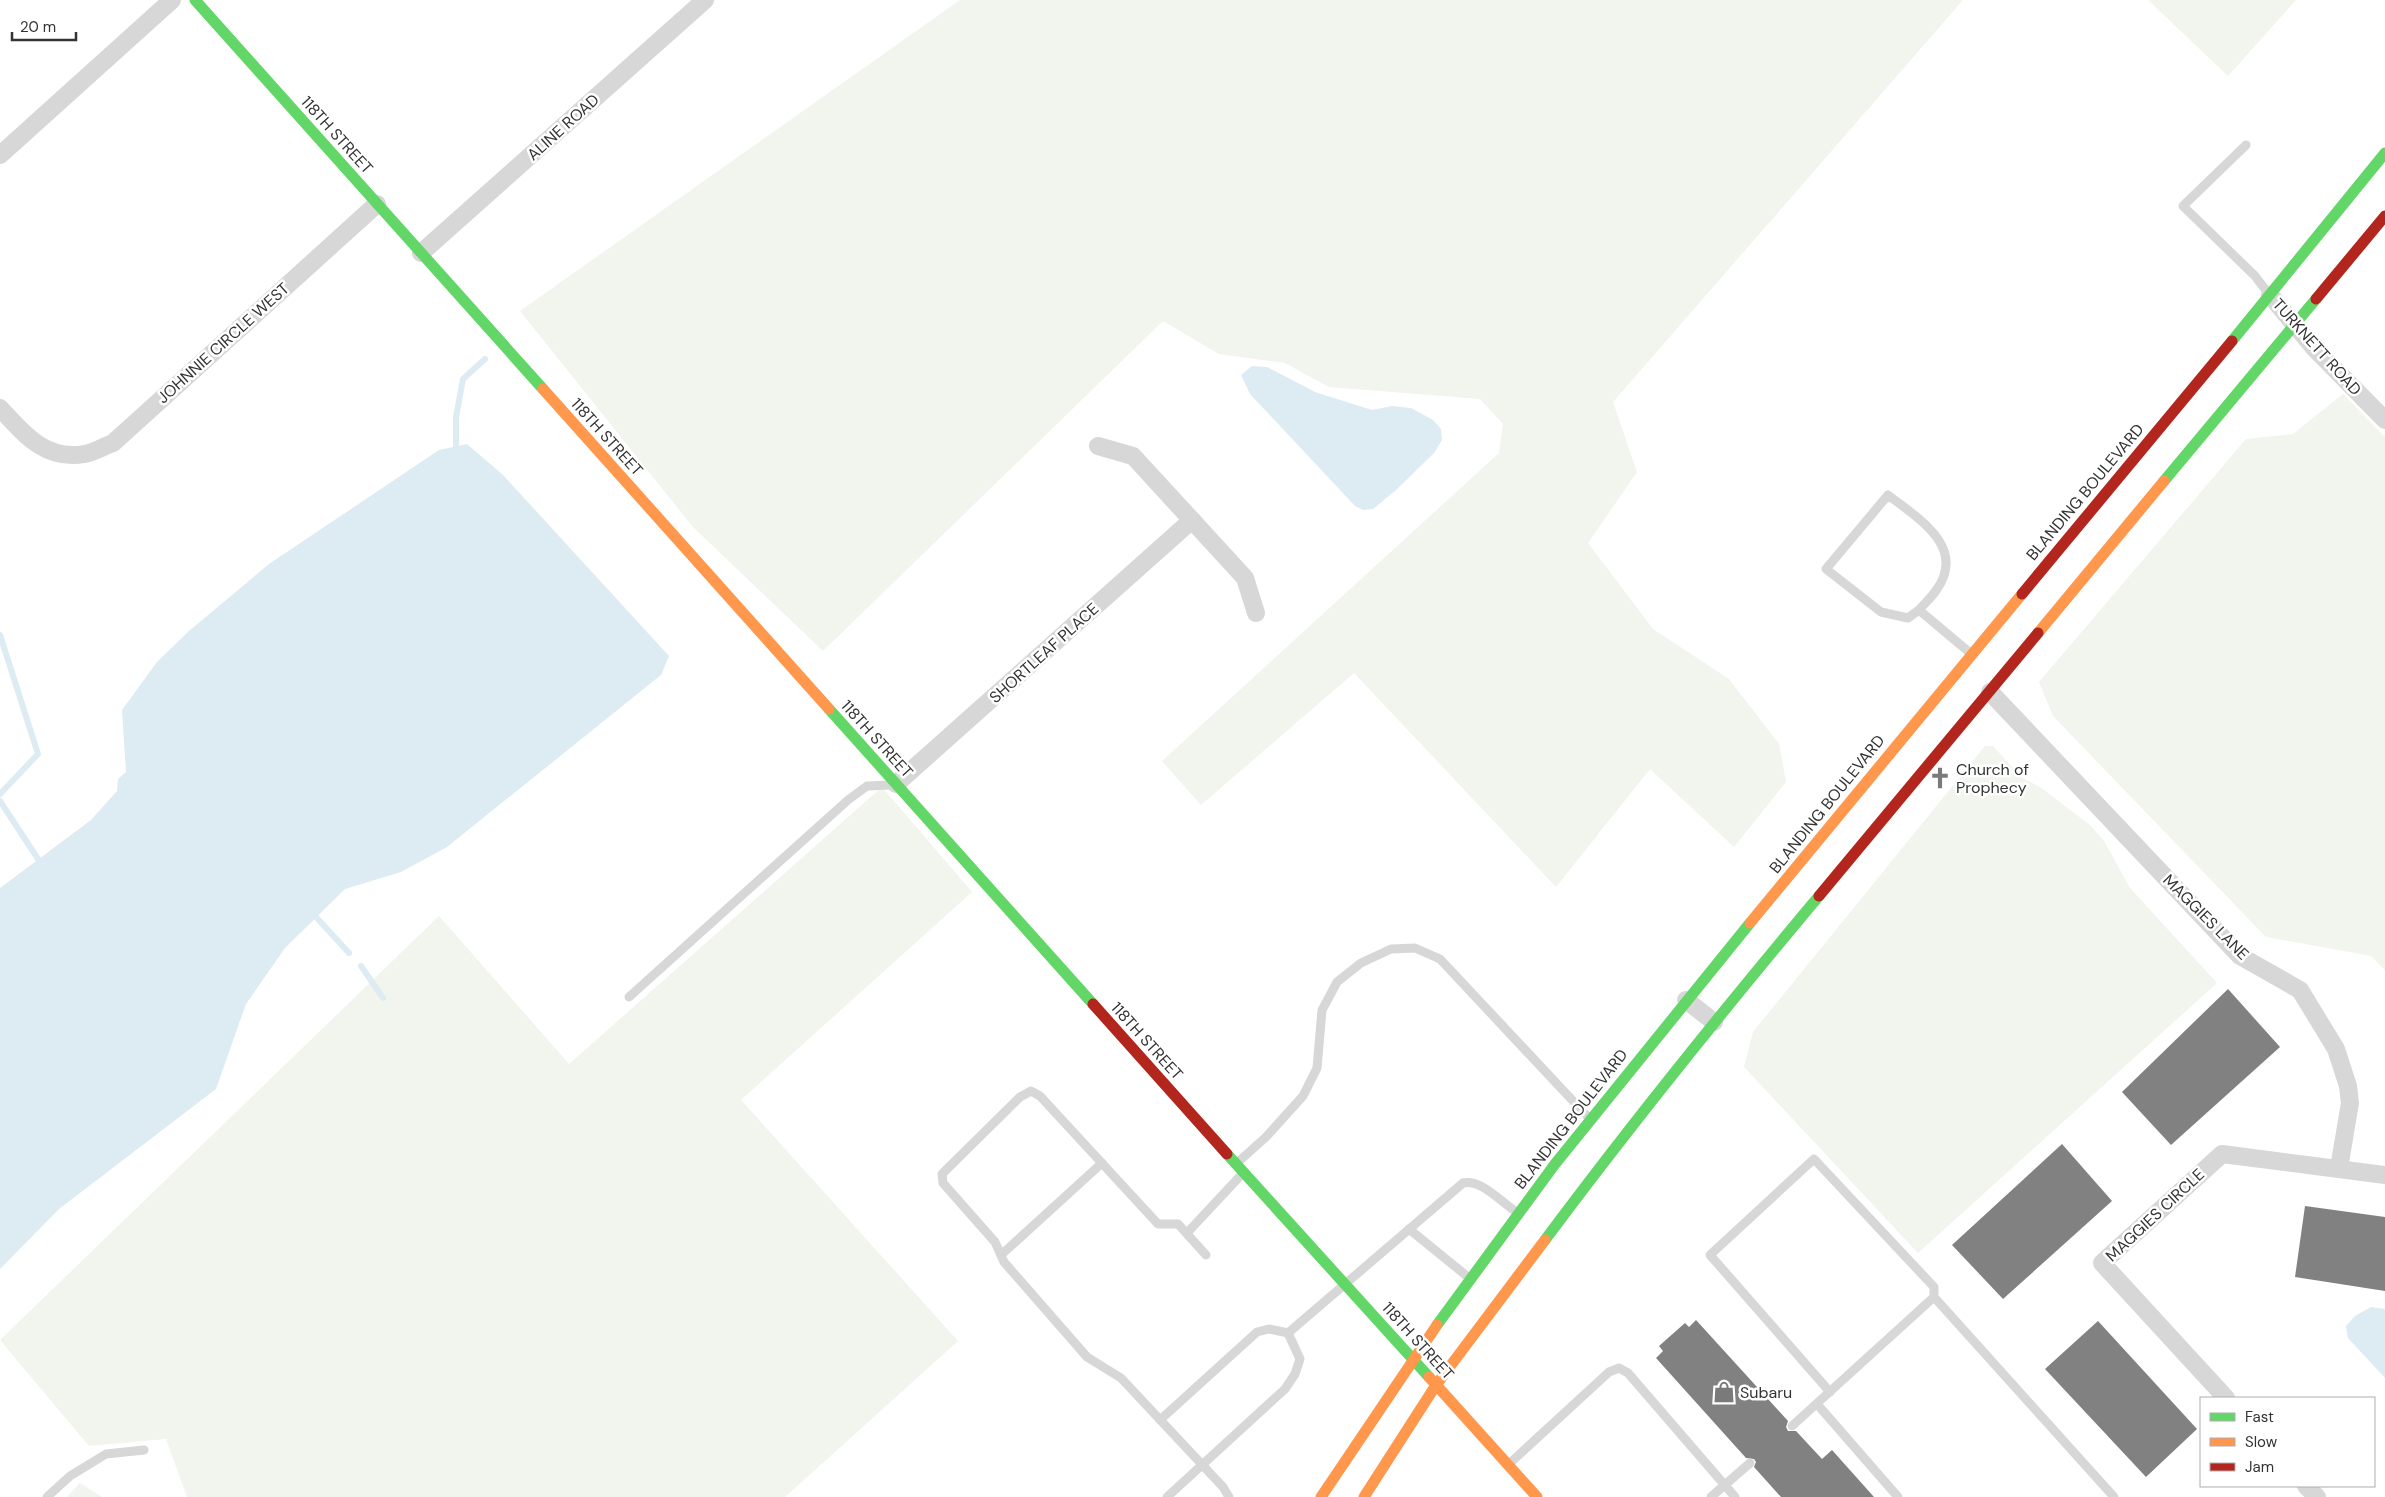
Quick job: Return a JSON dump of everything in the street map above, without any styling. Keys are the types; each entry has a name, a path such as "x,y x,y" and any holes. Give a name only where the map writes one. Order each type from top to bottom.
{"main road":[{"name":"118TH STREET","path":"195,0 1412,1360 1537,1497"},
{"name":"BLANDING BOULEVARD","path":"1321,1497 1412,1360 1518,1213 1590,1119 1971,654 2270,295 2385,152"},
{"path":"1364,1497 1436,1385 1617,1144 1714,1022 1990,692 2293,324 2385,216"},
{"path":"2005,633 2030,583"},
{"path":"1971,654 1971,673"},
{"path":"1990,692 1994,667"},
{"path":"1933,760 1959,709"}],"street":[{"path":"0,155 172,0"},
{"name":"ALINE ROAD","path":"422,254 705,0"},
{"name":"JOHNNIE CIRCLE WEST","path":"0,408 37,446 55,454 84,454 112,442 377,204"},
{"name":"TURKNETT ROAD","path":"2270,295 2293,324 2385,420"},
{"path":"1098,446 1133,456 1245,578 1256,613"},
{"name":"SHORTLEAF PLACE","path":"896,784 1192,520"},
{"name":"MAGGIES LANE","path":"1990,692 2240,956 2300,990 2336,1049 2348,1086 2350,1103 2339,1168"},
{"path":"1686,1000 1714,1022"},
{"name":"MAGGIES CIRCLE","path":"2225,1397 2102,1263 2222,1154 2385,1175"},
{"path":"2307,1487 2317,1497"}],"lane":[{"path":"2246,145 2183,206 2255,276 2270,295"},
{"path":"1888,495 1934,532 1946,555 1946,569 1938,588 1919,610 1908,618 1881,612 1826,569 1888,495"},
{"path":"1919,610 1971,654"},
{"path":"629,997 848,800 867,786 896,784"},
{"path":"1186,1233 1266,1137 1303,1096 1317,1068 1322,1010 1337,982 1361,963 1390,949 1415,948 1440,959 1590,1119"},
{"path":"1206,1255 1178,1224 1158,1224 1040,1096 1031,1091 1020,1097 942,1174 943,1183 995,1242 1004,1262 1087,1357 1121,1378 1202,1464 1229,1497"},
{"path":"1830,1392 1710,1256 1814,1159 1934,1287 1934,1297 2114,1497"},
{"path":"1001,1255 1102,1163"},
{"path":"1288,1333 1463,1183 1471,1181 1478,1184 1518,1213"},
{"path":"1409,1229 1470,1279"},
{"path":"1792,1426 1934,1297"},
{"path":"1160,1420 1257,1332 1269,1329 1288,1333"},
{"path":"1167,1497 1285,1389 1295,1374 1300,1359 1288,1333"},
{"path":"1508,1464 1609,1372 1619,1368 1628,1373 1735,1497"},
{"path":"1817,1404 1898,1497"},
{"path":"47,1497 70,1476 106,1454 144,1450"},
{"path":"1711,1497 1750,1463"}],"shaded area":[{"path":"960,0 1963,0 1613,402 1637,472 1588,543 1653,629 1729,679 1779,744 1786,782 1734,847 1650,769 1556,887 1354,673 1201,805 1162,761 1499,453 1503,424 1480,399 1329,387 1285,363 1219,354 1163,321 823,651 693,527 520,311"},
{"path":"2148,0 2296,0 2228,76"},
{"path":"1252,366 1267,367 1315,392 1372,410 1392,406 1411,408 1433,420 1441,429 1442,440 1434,453 1395,491 1373,509 1363,510 1355,506 1250,394 1241,375"},
{"path":"2343,394 2385,437 2385,970 2371,956 2266,937 2053,716 2039,682 2246,439 2293,434"},
{"path":"467,444 503,475 669,656 661,675 447,847 401,872 345,889 285,948 246,1004 216,1089 59,1209 0,1269 0,888 91,820 117,791 118,779 126,772 122,710 157,662 189,631 269,564 439,450"},
{"path":"1985,746 1993,746 2022,778 2040,787 2090,825 2104,841 2130,888 2217,983 1918,1253 1744,1067 1753,1032"},
{"path":"882,787 972,892 741,1100 958,1341 785,1497 187,1497 166,1439 89,1446 0,1340 439,916 569,1064"},
{"path":"2371,1307 2385,1309 2385,1378 2348,1338 2346,1326 2355,1316"},
{"path":"80,1483 102,1497 67,1497"}],"building":[{"path":"2228,989 2280,1047 2171,1145 2122,1092"},
{"path":"2062,1144 2112,1201 2003,1299 1952,1245"},
{"path":"2305,1206 2385,1217 2385,1291 2295,1277"},
{"name":"Subaru","path":"1696,1320 1788,1421 1786,1427 1788,1431 1796,1431 1822,1459 1832,1450 1874,1497 1781,1497 1754,1467 1756,1462 1754,1459 1746,1458 1656,1358 1663,1351 1659,1346 1685,1323 1689,1327"},
{"path":"2098,1321 2197,1429 2146,1477 2045,1369"}],"waterway":[{"path":"456,446 456,417 463,379 485,359"},
{"path":"0,635 38,754 0,794"},
{"path":"0,801 38,859"},
{"path":"316,917 349,953"},
{"path":"361,966 383,998"}],"traffic: fast":[{"path":"195,0 543,389"},
{"path":"2232,341 2385,153"},
{"path":"2164,481 2316,299"},
{"path":"829,709 1093,1004"},
{"path":"1545,1240 1680,1066 1819,896"},
{"path":"1437,1325 1555,1164 1750,923"},
{"path":"1227,1154 1429,1377"}],"traffic: slow":[{"path":"543,389 829,709"},
{"path":"2038,633 2164,481"},
{"path":"1750,923 2022,594"},
{"path":"1364,1497 1436,1385 1545,1240"},
{"path":"1321,1497 1437,1325"},
{"path":"1429,1377 1537,1497"}],"traffic: jam":[{"path":"2316,299 2385,216"},
{"path":"2022,594 2232,341"},
{"path":"1819,896 2038,633"},
{"path":"1093,1004 1227,1154"}],"place":[{"name":"Church of Prophecy","path":"1940,778"},
{"name":"Subaru","path":"1724,1392"}]}
